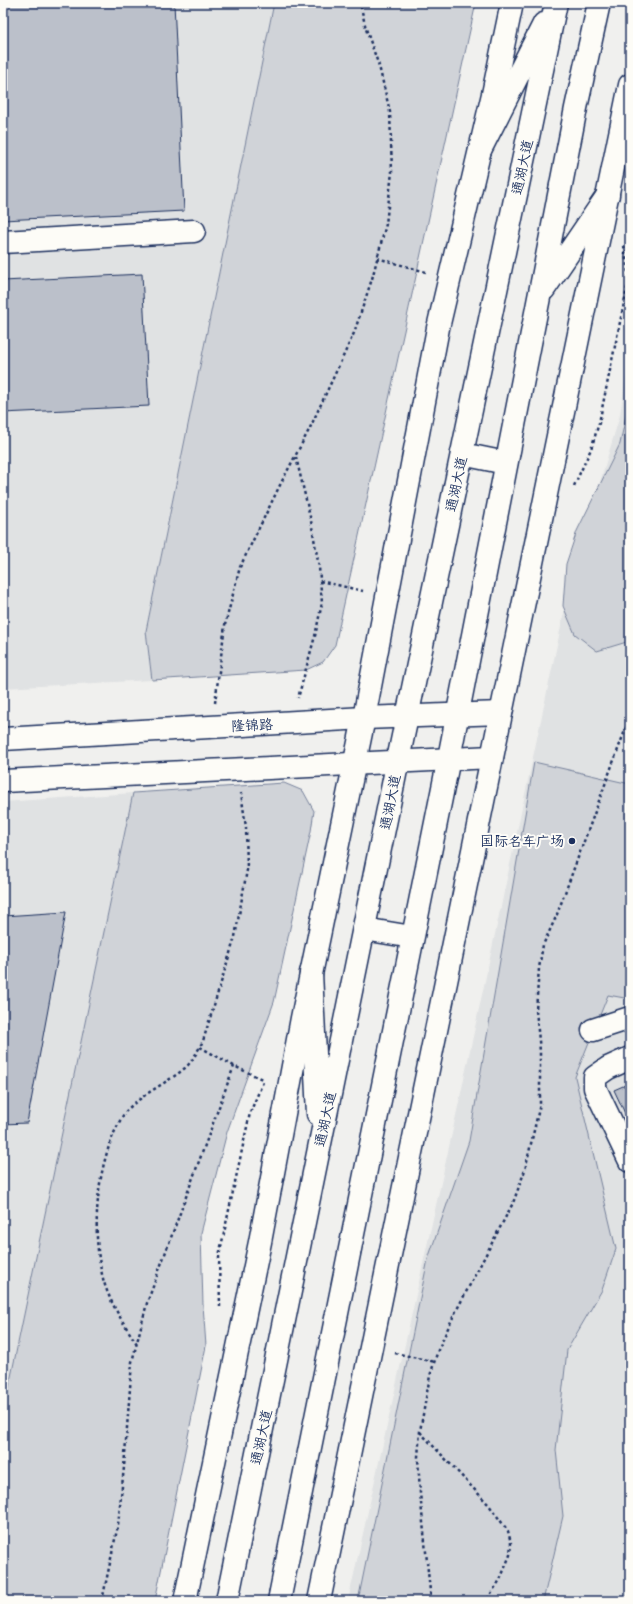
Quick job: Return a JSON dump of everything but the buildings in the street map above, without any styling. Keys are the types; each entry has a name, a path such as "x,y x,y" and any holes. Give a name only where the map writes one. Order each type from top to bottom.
{"main road":[{"path":"185,1601 260,1242 311,973 364,718 438,328 480,150 512,3"},
{"path":"480,150 555,3"},
{"name":"通湖大道","path":"227,1601 398,760 555,3"},
{"path":"279,1601 449,758 576,108 599,3"},
{"path":"319,1601 630,84"},
{"path":"539,297 608,195"},
{"path":"3,242 194,231"},
{"path":"462,454 506,463"},
{"name":"隆锦路","path":"3,739 364,718 501,713"},
{"path":"3,781 398,760 492,757"},
{"path":"364,928 412,937"},
{"path":"311,973 319,1148"},
{"path":"593,1030 630,1018"},
{"path":"630,1058 608,1068 595,1077 595,1088 630,1161"}],"path":[{"path":"214,727 216,691 225,625 240,567 309,430 354,333 386,224 392,172 390,112 379,66 366,29 360,3"},
{"path":"377,258 427,272"},
{"path":"292,723 315,636 322,603 311,521 296,456"},
{"path":"320,581 364,591"},
{"path":"431,1601 419,1486 418,1457 420,1431 430,1376 438,1350 454,1315 513,1203 525,1170 540,1104 540,1051 536,1010 539,968 543,945 556,917 630,717"},
{"path":"137,1344 117,1313 104,1282 99,1256 97,1216 99,1186 108,1147 127,1110 186,1068 196,1056 200,1047 235,937 247,870 246,827 237,769"},
{"path":"200,1047 234,1066 264,1080"},
{"path":"102,1601 118,1525 132,1362 147,1303 234,1066"},
{"path":"390,1352 434,1362"},
{"path":"420,1431 489,1505 508,1531 511,1543 510,1555 500,1580 486,1601"}],"shaded area":[{"path":"3,3 274,3 146,631 152,680 3,688"},
{"path":"274,3 476,3 335,645 323,662 306,670 152,680 146,631"},
{"name":"国际名车广场","path":"630,349 630,1601 348,1601 459,1102 571,580 620,415"},
{"path":"630,396 630,641 597,651 575,634 563,606 566,564 577,531 620,444"},
{"name":"国际名车广场","path":"534,762 630,784 630,999 608,995 575,1077 616,1249 602,1290 567,1350 556,1450 563,1516 543,1601 358,1601 428,1259 469,1141"},
{"path":"284,783 303,791 314,811 311,831 274,1002 227,1132 201,1233 206,1346 155,1601 3,1601 3,1415 133,793"},
{"path":"133,793 3,1415 3,802"}],"place":[{"name":"国际名车广场","path":"572,841"}]}
